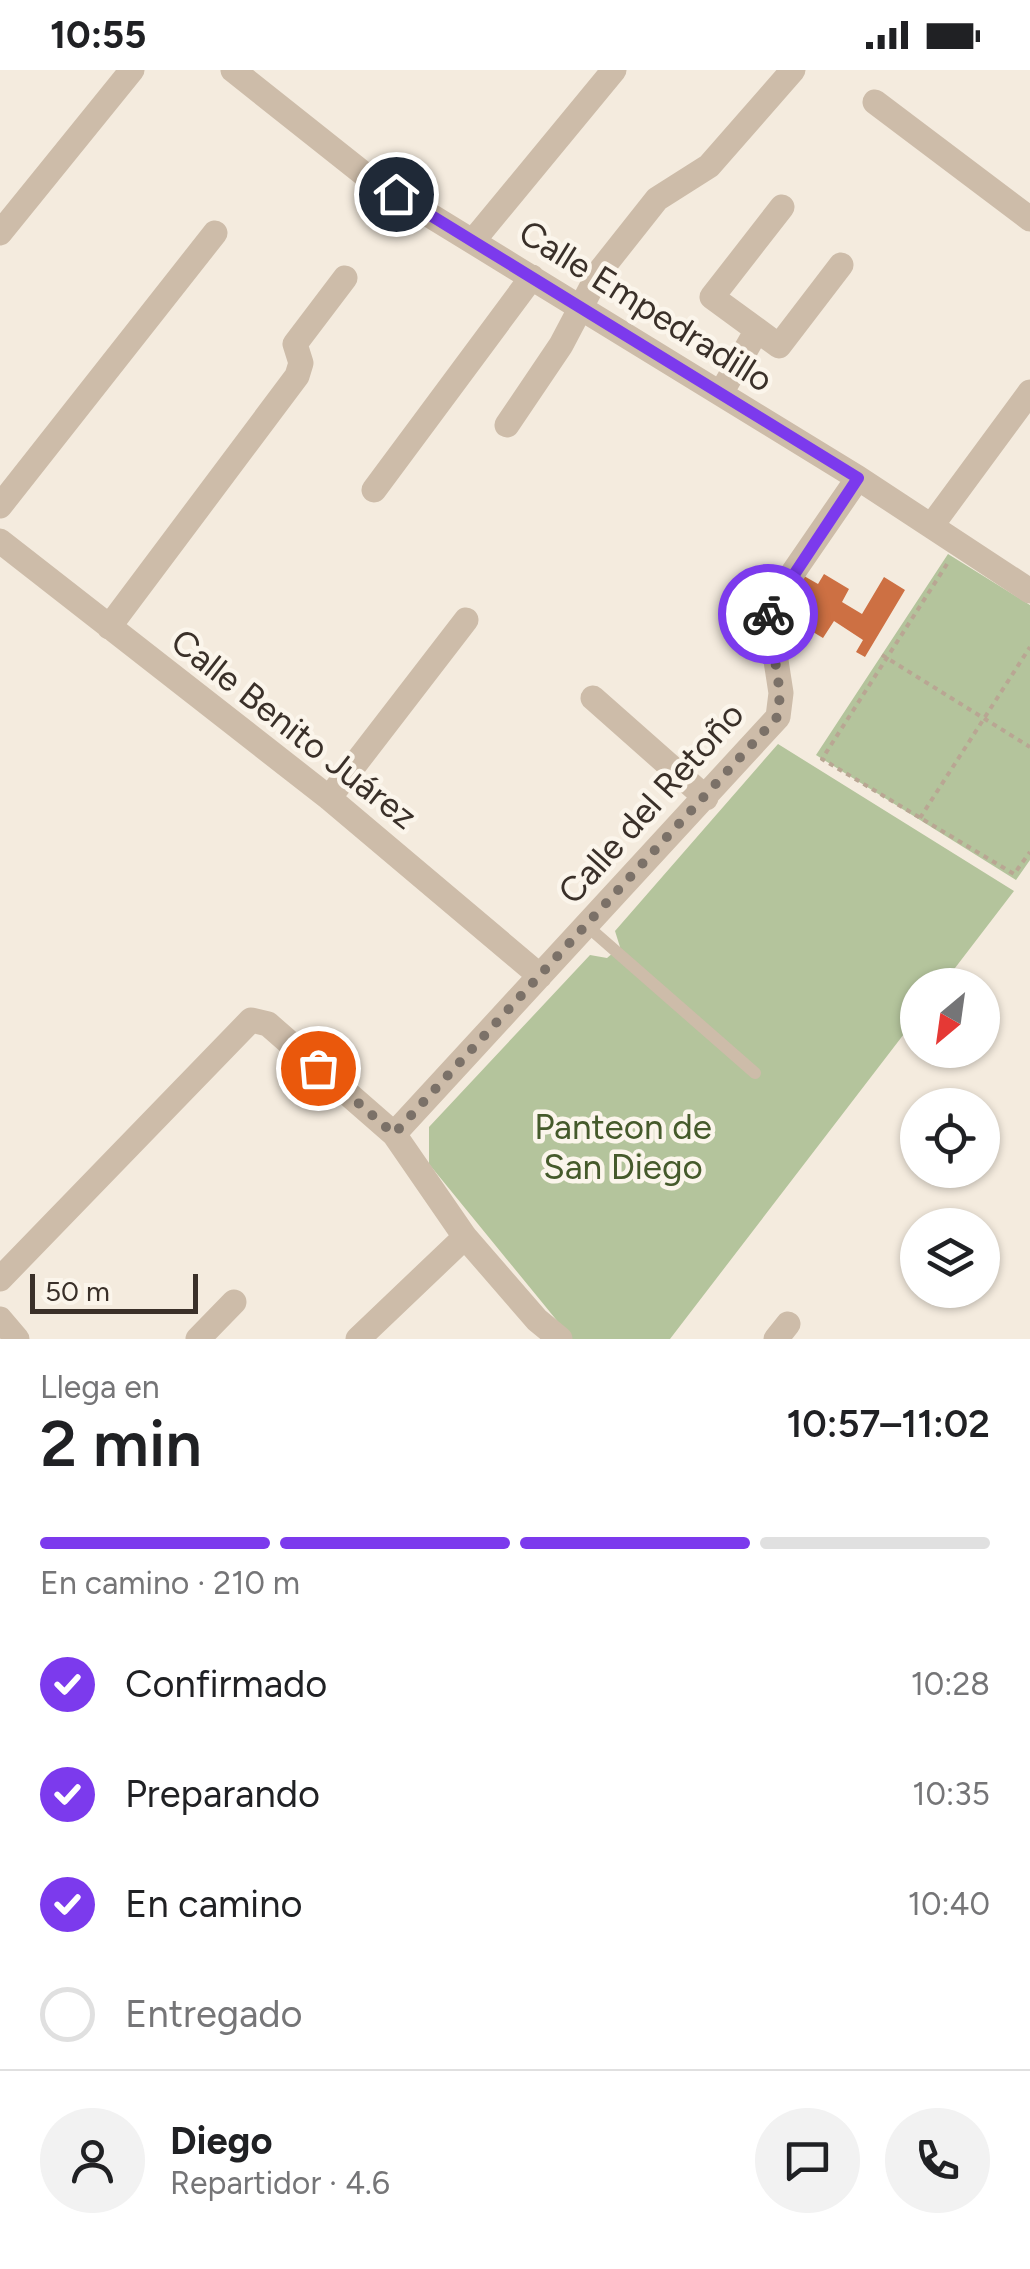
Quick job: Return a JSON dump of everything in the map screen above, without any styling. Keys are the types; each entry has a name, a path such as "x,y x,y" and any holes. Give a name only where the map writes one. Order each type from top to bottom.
{"street":[{"path":"0,233 132,70"},
{"path":"472,241 614,70"},
{"path":"507,425 562,345 600,271 657,198 709,166 793,70"},
{"name":"Calle Empedradillo","path":"247,74 369,178 858,478 1030,590"},
{"path":"874,102 1030,219"},
{"path":"782,207 712,297 779,346 842,265"},
{"path":"0,506 215,234"},
{"path":"374,490 532,277"},
{"path":"109,628 297,376 301,362 295,344 346,278"},
{"path":"721,394 758,330"},
{"path":"932,525 1030,392"},
{"name":"Calle del Retoño","path":"394,1134 778,716 780,693 768,609 858,478"},
{"name":"Calle Benito Juárez","path":"0,541 329,798 540,976"},
{"path":"329,798 466,620"},
{"path":"593,698 706,798"},
{"path":"0,1279 251,1020 268,1024 394,1134 466,1237 538,1329 560,1339"},
{"path":"358,1339 466,1237"},
{"path":"198,1339 234,1302"},
{"path":"0,1319 17,1339"}],"lane":[{"path":"586,926 755,1073"}],"path":[{"path":"948,561 822,759 1014,874 1030,852"},
{"path":"920,818 1030,647"},
{"path":"884,656 1030,747"}],"green space":[{"path":"948,554 1030,605 1030,860 1016,880 816,755"},
{"name":"Panteon de San Diego","path":"778,744 1014,891 955,968 900,968 900,1039 670,1339 572,1339 429,1164 429,1127 590,955 607,958 620,947 615,931"}],"building":[{"path":"824,574 849,589 842,602 862,614 884,577 905,590 865,657 856,652 863,640 834,621 823,638 793,620 800,610 788,603 804,576 818,584"}],"way so far":[{"path":"318,1068 394,1134 778,716 780,693 768,614"}],"route":[{"path":"396,194 858,478 768,614"}]}
